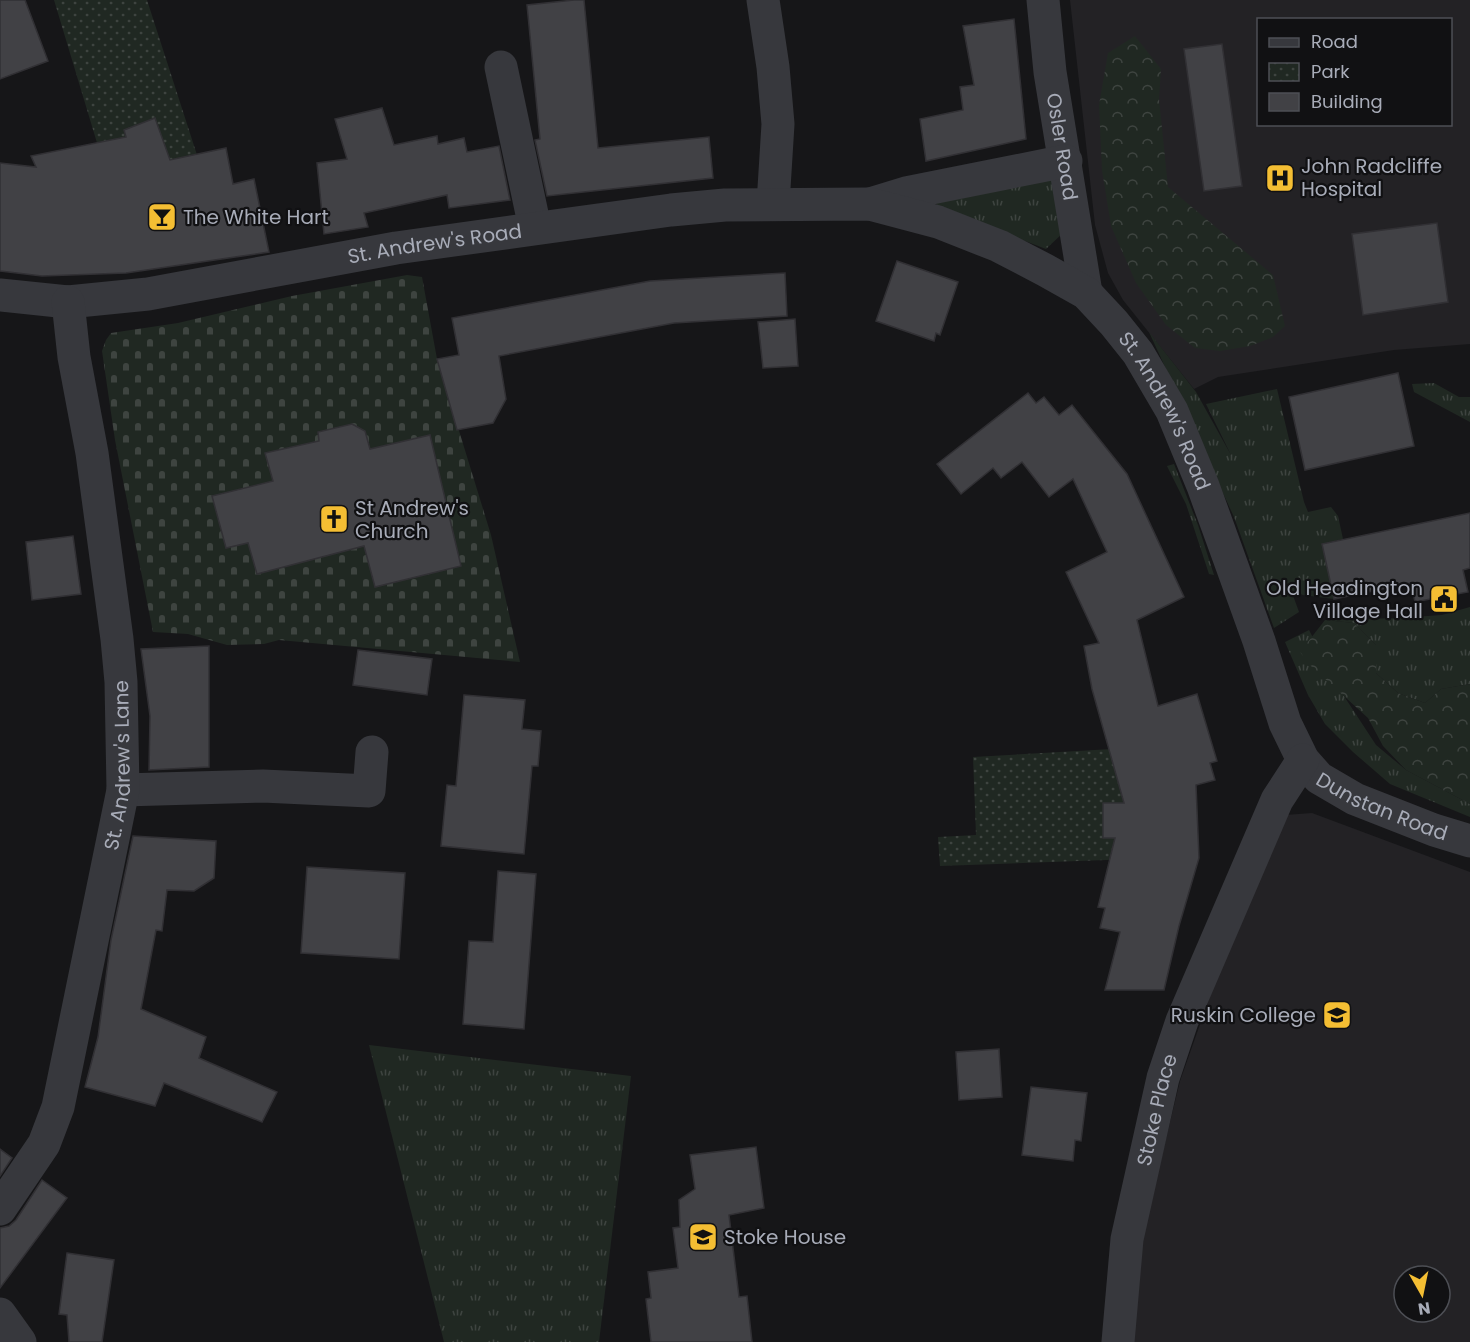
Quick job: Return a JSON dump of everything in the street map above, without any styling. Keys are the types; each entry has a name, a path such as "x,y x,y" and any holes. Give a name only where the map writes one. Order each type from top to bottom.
{"street":[{"path":"763,0 773,67 778,124 773,204"},
{"name":"Osler Road","path":"1043,0 1050,72 1086,293"},
{"path":"501,67 535,228"},
{"name":"St. Andrew's Road","path":"870,204 906,193 1066,161"},
{"name":"St. Andrew's Road","path":"0,295 68,302 148,294 396,248 671,210 725,205 870,204 938,222 999,246 1086,293 1114,322 1138,353 1172,411 1203,486 1259,641 1285,723 1303,760"},
{"name":"St. Andrew's Lane","path":"0,1209 44,1144 58,1107 123,789 121,682 117,639 92,453 74,357 68,302"},
{"path":"123,789 263,786 369,790 372,752"},
{"name":"Dunstan Road","path":"1303,760 1319,778 1355,799 1434,830 1470,841"},
{"name":"Stoke Place","path":"1118,1342 1127,1239 1163,1078 1182,1021 1277,800 1303,760"},
{"path":"0,1314 20,1342"}],"shaded area":[{"name":"John Radcliffe Hospital","path":"1070,0 1470,0 1470,344 1394,350 1218,377 1194,389 1123,300 1108,273 1095,225"},
{"name":"Ruskin College","path":"1312,813 1470,872 1470,1342 1132,1342 1140,1246 1180,1081 1227,948 1285,815"}],"green space":[{"path":"54,0 147,0 197,155 170,160 175,183 113,196"},
{"path":"1135,36 1161,69 1159,99 1168,187 1273,275 1285,326 1273,337 1250,346 1220,351 1195,348 1166,325 1136,283 1111,226 1102,170 1099,105 1108,53"},
{"path":"1054,177 1065,231 1046,249 940,208 936,204 936,201"},
{"path":"407,275 422,277 437,359 491,535 520,662 279,640 264,644 227,645 188,634 153,632 115,440 102,351 106,340 111,333 178,323 292,296"},
{"path":"1149,332 1196,392 1231,455 1206,404 1277,389 1308,512 1331,507 1338,516 1343,539 1322,544 1334,599 1303,595 1291,590 1299,612 1274,628 1234,517"},
{"path":"1434,383 1459,397 1470,397 1470,422 1414,392 1412,384"},
{"path":"1174,464 1198,525 1214,575 1209,574 1186,504 1167,466"},
{"path":"1470,607 1470,684 1441,689 1425,703 1398,693 1376,673 1376,645 1354,623 1325,620 1442,615"},
{"path":"1325,620 1354,623 1376,645 1376,673 1398,693 1425,703 1441,689 1470,684 1470,804 1406,770 1383,746 1368,718 1311,666 1300,652"},
{"path":"1309,630 1340,690 1376,745 1406,770 1470,804 1470,817 1390,784 1325,724 1308,695 1285,642"},
{"path":"1130,748 1163,802 1103,804 1103,838 1134,838 1134,859 940,866 938,837 976,835 973,757"},
{"path":"369,1045 631,1076 599,1342 444,1342"}],"building":[{"path":"0,0 25,0 48,61 0,79"},
{"path":"584,0 598,148 709,137 713,178 547,196 535,140 540,139 527,5"},
{"path":"1014,19 1026,139 926,161 920,119 963,110 960,87 974,85 963,26"},
{"path":"1222,44 1242,186 1204,191 1184,49"},
{"path":"382,108 394,145 437,136 438,144 464,138 467,152 499,146 510,200 449,208 447,195 364,213 368,227 324,234 317,163 347,159 335,119"},
{"path":"155,118 170,160 226,148 233,184 254,179 269,252 126,273 42,276 0,271 0,163 36,167 31,156 126,137 124,130"},
{"path":"1437,223 1448,302 1363,315 1352,234"},
{"path":"897,261 958,282 940,335 936,333 934,341 876,321"},
{"path":"785,273 787,316 674,323 499,356 506,399 493,423 457,430 437,359 459,355 452,318 650,281"},
{"path":"795,319 798,366 763,368 758,322"},
{"path":"1398,373 1414,446 1305,470 1289,397"},
{"path":"1028,393 1036,403 1044,397 1059,415 1072,405 1127,474 1184,597 1137,620 1158,706 1197,694 1217,761 1210,763 1215,780 1196,785 1199,858 1179,926 1164,990 1105,990 1120,932 1100,928 1105,908 1098,907 1115,838 1103,838 1103,803 1124,803 1092,689 1084,646 1099,643 1066,572 1107,552 1073,479 1049,497 1022,462 1001,478 993,468 961,494 937,464"},
{"name":"St Andrew's Church","path":"352,424 365,431 370,449 430,435 461,566 375,587 364,546 257,574 248,543 226,548 212,496 273,481 265,453 319,441 318,432"},
{"path":"1470,513 1470,568 1463,570 1468,592 1415,602 1411,583 1334,599 1322,544"},
{"path":"73,536 81,594 32,600 26,542"},
{"path":"209,646 209,767 149,770 150,716 141,649"},
{"path":"358,650 432,659 427,695 353,685"},
{"path":"464,695 525,700 522,729 541,731 538,766 532,766 524,854 441,846 447,785 456,786"},
{"path":"133,836 216,841 214,878 194,891 167,890 162,931 156,930 141,1009 206,1037 199,1058 277,1092 262,1122 164,1083 155,1106 85,1087 98,1037 111,940"},
{"path":"307,867 405,873 399,959 301,953"},
{"path":"498,871 536,874 524,1029 463,1024 469,941 493,942"},
{"path":"999,1049 1002,1097 959,1100 956,1052"},
{"path":"1031,1087 1087,1093 1081,1141 1075,1140 1073,1161 1022,1155"},
{"name":"Stoke House","path":"756,1147 764,1208 729,1215 739,1297 747,1296 752,1342 651,1342 646,1299 651,1298 648,1272 678,1268 673,1228 680,1227 679,1200 695,1189 690,1155"},
{"path":"0,1149 12,1158 0,1176"},
{"path":"42,1180 67,1198 0,1288 0,1228 9,1226 16,1220"},
{"path":"67,1253 114,1260 102,1342 69,1342 67,1315 59,1314"}],"place":[{"name":"John Radcliffe Hospital","path":"1280,178"},
{"name":"The White Hart","path":"162,217"},
{"name":"St Andrew's Church","path":"334,519"},
{"name":"Old Headington Village Hall","path":"1444,599"},
{"name":"Ruskin College","path":"1337,1015"},
{"name":"Stoke House","path":"703,1237"}]}
